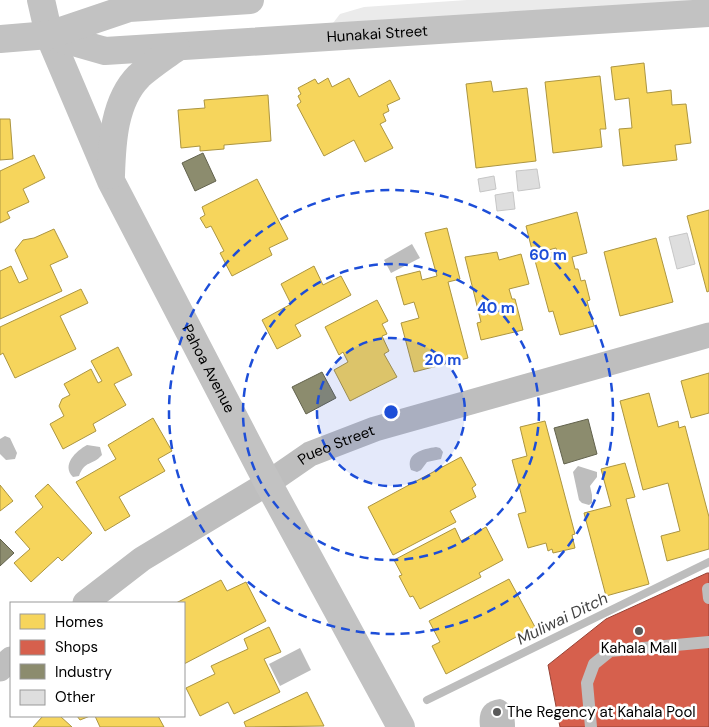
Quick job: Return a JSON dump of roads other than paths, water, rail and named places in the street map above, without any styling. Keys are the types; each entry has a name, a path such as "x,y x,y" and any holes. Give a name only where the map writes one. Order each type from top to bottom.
{"street":[{"name":"Pahoa Avenue","path":"41,0 49,35 111,181 268,483 401,727"},
{"name":"Hunakai Street","path":"0,39 49,35 130,8 250,0"},
{"name":"Hunakai Street","path":"49,35 105,51 709,13"},
{"path":"111,181 112,141 121,106 138,77 176,48"},
{"name":"Pueo Street","path":"85,602 142,559 268,483 310,454 375,429 709,335"}],"lane":[{"path":"591,727 587,683 594,664 610,651 709,642"}],"waterway":[{"name":"Muliwai Ditch","path":"427,700 709,562"}],"place":[{"name":"Kahala Mall","path":"639,631"},
{"name":"The Regency at Kahala Pool","path":"497,712"}]}
